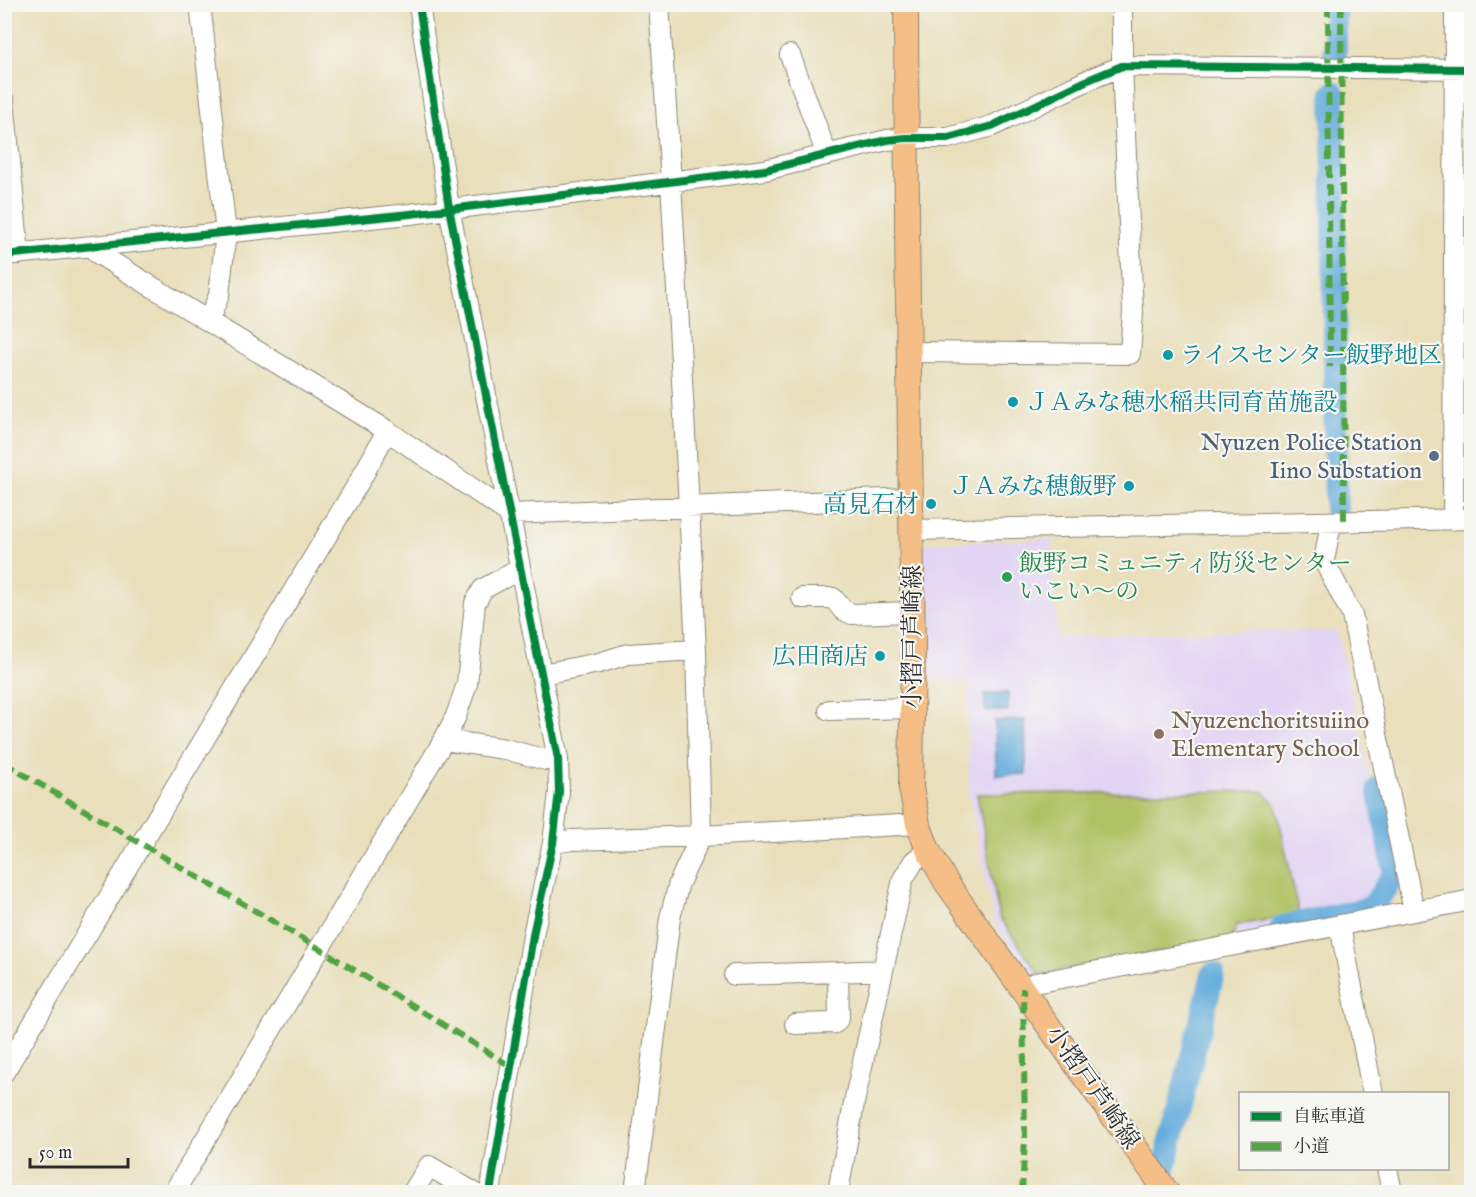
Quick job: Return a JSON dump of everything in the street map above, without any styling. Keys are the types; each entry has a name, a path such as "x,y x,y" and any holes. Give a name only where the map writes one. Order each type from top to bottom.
{"main road":[{"name":"小摺戸芦崎線","path":"906,4 913,612 911,788 918,824 928,850 946,882 1167,1192"}],"street":[{"path":"200,4 225,233 219,295 208,320"},
{"path":"419,4 449,208 558,759 559,792 553,843 534,930 490,1192"},
{"path":"634,1192 670,918 678,883 701,836 689,507 659,4"},
{"path":"910,352 1130,354 1133,312 1122,66 1122,4"},
{"path":"911,530 1462,519 1463,69 1455,4"},
{"path":"790,55 827,155"},
{"path":"4,101 12,254 225,233 765,170 906,138 948,138 992,126 1122,66 1463,69"},
{"path":"93,247 97,253 386,430 510,514 910,498"},
{"path":"4,1072 362,477 386,430"},
{"path":"1331,523 1324,561 1352,615 1414,911"},
{"path":"174,1192 444,740 456,716 467,684 475,603 483,589 520,570"},
{"path":"801,598 833,598 843,610 852,614 913,612"},
{"path":"542,674 599,663 628,654 696,650"},
{"path":"829,710 912,708"},
{"path":"444,740 505,749 546,760 558,759"},
{"path":"553,843 572,840 701,836 918,824"},
{"path":"838,1192 855,1098 903,879 914,861 928,850"},
{"path":"1023,988 1035,983 1472,900"},
{"path":"1340,926 1372,1092"},
{"path":"734,975 883,970"},
{"path":"795,1024 835,1023 839,1018 838,972"},
{"path":"413,1192 429,1166 473,1192"},
{"path":"1387,1170 1392,1192"}],"shaded area":[{"path":"1051,539 1057,637 1216,631 1337,631 1389,873 1370,902 1232,938 1032,977 994,921 969,792 968,684 921,676 923,543"}],"green space":[{"path":"1263,791 1276,805 1299,915 1237,925 1232,938 1039,974 999,917 977,794"}],"water":[{"path":"1008,693 1008,711 985,711 985,694"},
{"path":"1025,720 1026,774 996,775 995,721"}],"waterway":[{"path":"1335,4 1335,55"},
{"path":"1333,93 1336,510"},
{"path":"1282,927 1372,908 1395,873 1379,788"},
{"path":"1158,1192 1213,974"}],"marked path":[{"path":"1328,4 1330,367"},
{"path":"1341,4 1344,522"},
{"path":"4,763 320,949 512,1067"},
{"path":"1022,1192 1025,1139 1023,988"}],"cycle path":[{"path":"419,4 449,208 558,759 559,792 553,843 534,930 490,1192"},
{"path":"4,255 410,214 765,170 887,140 948,138 992,126 1122,66 1472,69"}],"place":[{"name":"ライスセンター飯野地区","path":"1168,355"},
{"name":"ＪＡみな穂水稲共同育苗施設","path":"1013,402"},
{"name":"Nyuzen Police Station Iino Substation","path":"1434,456"},
{"name":"ＪＡみな穂飯野","path":"1129,486"},
{"name":"高見石材","path":"931,504"},
{"name":"飯野コミュニティ防災センター いこい～の","path":"1007,577"},
{"name":"広田商店","path":"880,656"},
{"name":"Nyuzenchoritsuiino Elementary School","path":"1159,734"}]}
